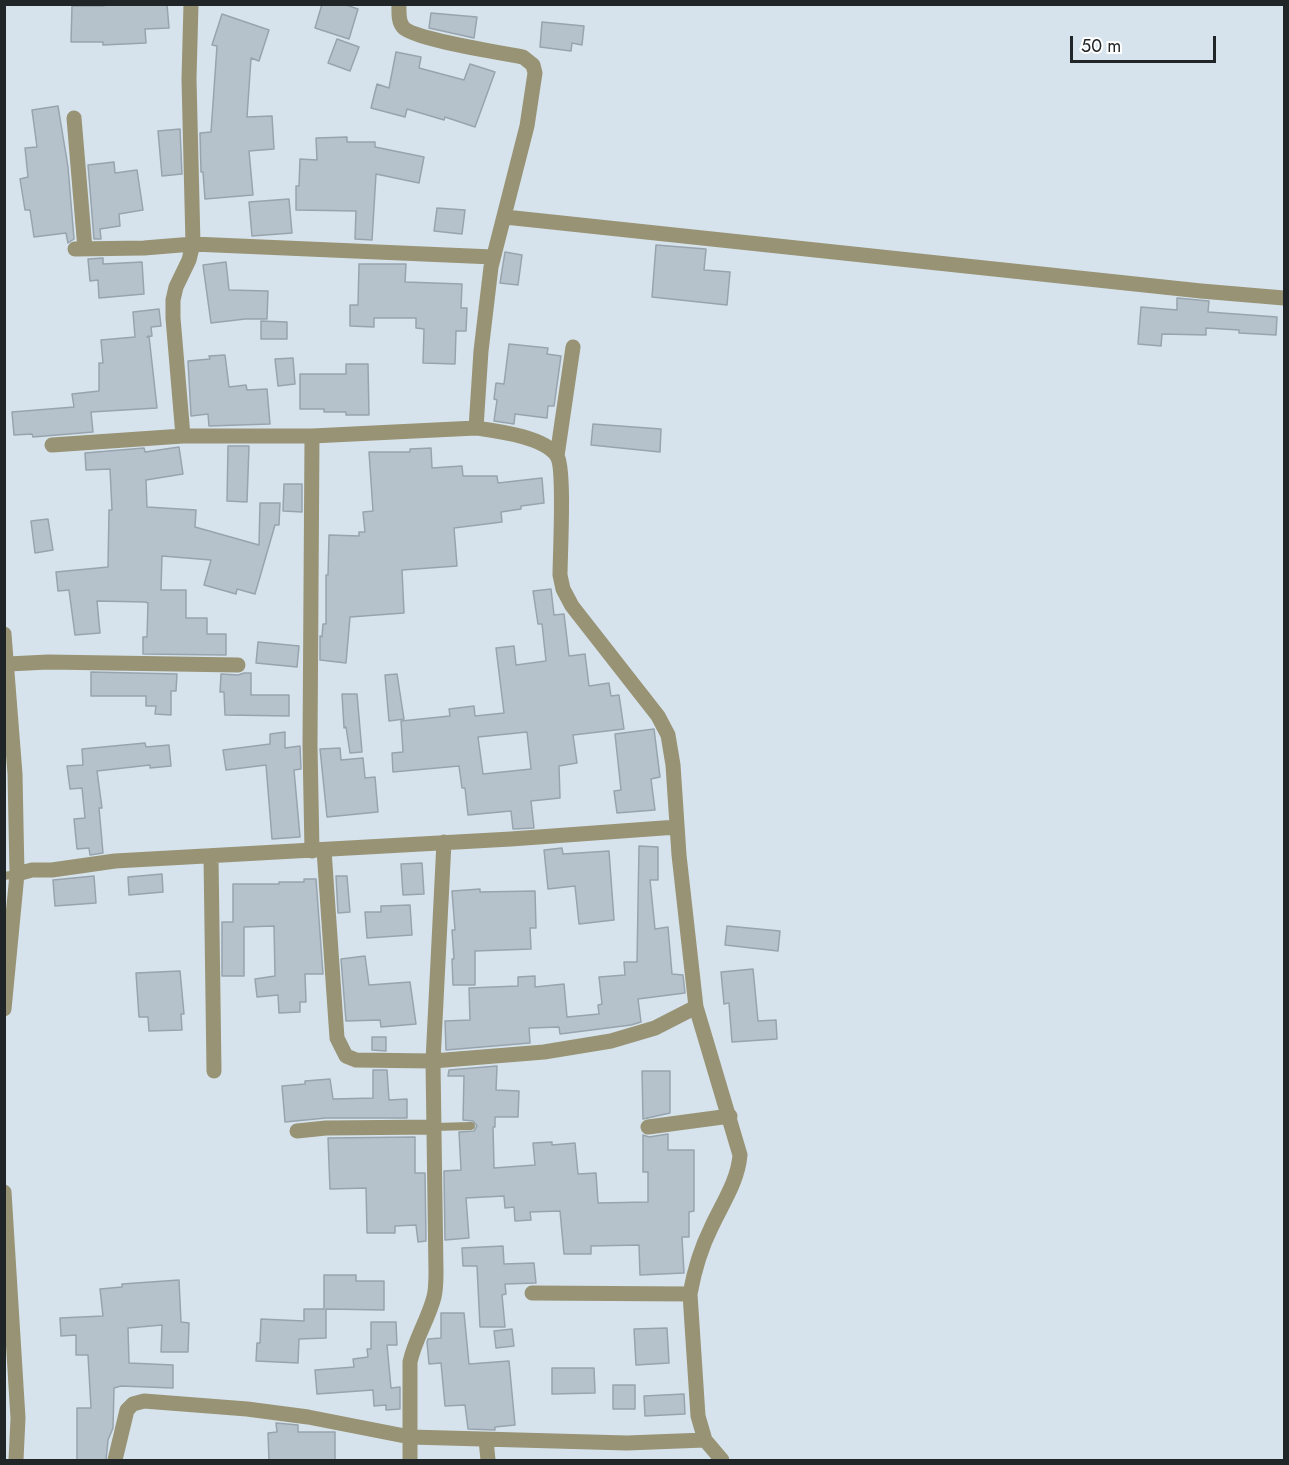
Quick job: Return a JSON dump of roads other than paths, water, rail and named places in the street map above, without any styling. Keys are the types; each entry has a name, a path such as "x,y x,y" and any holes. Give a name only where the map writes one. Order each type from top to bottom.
{"street":[{"path":"183,436 173,318 176,287 189,260 193,244 189,79 191,4"},
{"path":"399,4 401,25 408,32 440,41 523,57 533,65 535,83 527,126 505,218 493,257 476,428"},
{"path":"74,118 80,249 144,248 193,244 493,257"},
{"path":"505,218 1284,298"},
{"path":"573,347 557,456 561,480 560,575 563,589 572,606 658,716 668,735 673,765 677,827 696,1006 741,1155 739,1168 709,1230 693,1276 690,1294 690,1323 698,1416 705,1440 722,1461"},
{"path":"52,445 183,436 312,436 476,428 495,430 534,441 557,456"},
{"path":"312,436 310,710 318,850 337,1038 340,1048 346,1056 356,1059 433,1061 544,1052 611,1041 655,1028 696,1006"},
{"path":"4,634 14,664 10,775 18,873 4,1009"},
{"path":"14,664 48,662 238,665"},
{"path":"18,873 115,861 511,839 677,827"},
{"path":"410,1461 408,1382 410,1362 434,1295 436,1272 433,1061 444,842"},
{"path":"211,856 214,1071"},
{"path":"648,1127 730,1116"},
{"path":"297,1131 326,1128 434,1127"},
{"path":"4,1192 18,1418 16,1461"},
{"path":"532,1293 690,1294"},
{"path":"116,1461 128,1410 132,1404 144,1401 247,1409 308,1417 410,1437 627,1443 705,1440"},
{"path":"486,1440 488,1461"}],"lane":[{"path":"434,1127 471,1126"}]}
